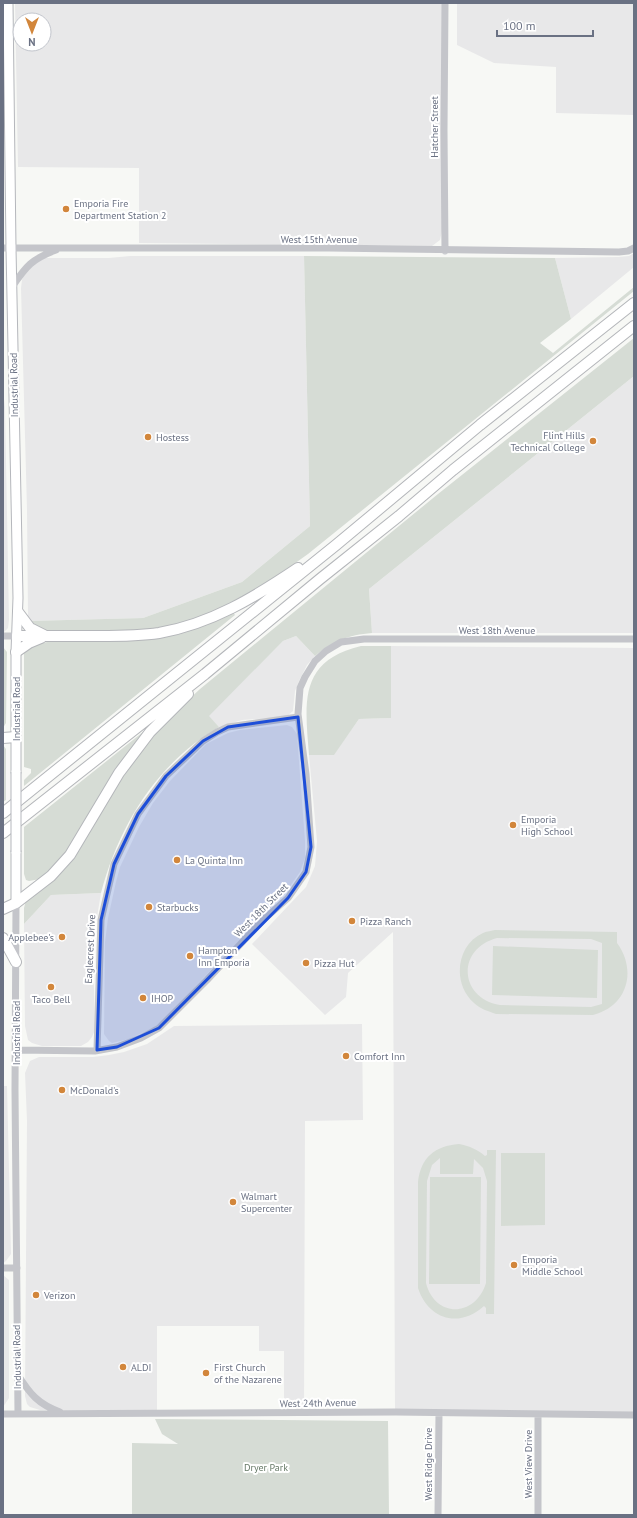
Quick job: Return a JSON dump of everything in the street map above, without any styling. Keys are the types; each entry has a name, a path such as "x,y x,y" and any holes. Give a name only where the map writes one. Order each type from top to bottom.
{"highway":[{"path":"3,813 336,545 480,424 634,303"},
{"path":"3,833 205,674 399,516 453,470 634,326"},
{"path":"17,636 136,636 160,633 199,622 243,602 272,586 297,568 336,545"},
{"path":"18,612 30,628 46,636"},
{"path":"16,652 28,643 46,636"},
{"path":"3,909 16,903 51,876 70,855 119,773 150,732 205,674"},
{"path":"3,738 16,737"},
{"path":"3,938 16,962"}],"main road":[{"name":"Industrial Road","path":"8,3 7,248 12,287 18,612 16,652 16,903"}],"street":[{"name":"Hatcher Street","path":"445,3 445,251"},
{"name":"West 15th Avenue","path":"7,248 329,248 445,251 619,252 628,251 634,248"},
{"path":"12,287 29,264 39,257 62,248"},
{"path":"3,636 17,636"},
{"name":"West 18th Avenue","path":"360,640 634,639"},
{"name":"West 18th Street","path":"16,1050 97,1050 117,1048 142,1038 160,1028 262,921 296,889 306,872 311,847 306,774 298,717 300,688 315,661 326,651 341,642 360,640"},
{"name":"Eaglecrest Drive","path":"97,1050 101,920 114,864 138,814 166,776 195,747 217,732 228,727 298,717"},
{"name":"Industrial Road","path":"16,903 18,1414"},
{"path":"3,1268 17,1268"},
{"path":"17,1374 27,1390 36,1399 47,1407 64,1413"},
{"name":"West 24th Avenue","path":"3,1414 439,1413 634,1415"},
{"name":"West Ridge Drive","path":"438,1515 439,1413"},
{"name":"West View Drive","path":"538,1414 538,1515"}],"highlighted area":[{"path":"298,717 311,847 306,872 288,898 159,1028 117,1047 97,1050 101,920 114,864 138,814 166,776 203,741 228,727"}],"shaded area":[{"path":"15,3 443,3 442,231 440,240 432,246 139,243 139,168 18,167 16,52 52,52 52,12 15,12"},
{"path":"457,3 634,3 634,115 556,113 556,67 494,63 457,45"},
{"path":"634,253 634,267 571,319 555,258 618,257 629,256"},
{"path":"130,256 304,256 310,526 242,582 143,618 29,621 22,280 24,274 39,260 45,258 109,258"},
{"name":"Flint Hills Technical College","path":"634,376 634,633 372,633 369,589"},
{"path":"3,390 5,407 9,620 8,628 3,633"},
{"path":"296,636 315,656 307,665 295,691 293,711 286,717 242,720 219,727 208,716 283,641"},
{"path":"391,646 634,648 634,1412 395,1410 393,932 348,973 346,997 325,1015 252,944 306,887 315,866 317,841 309,755 334,754 359,719 391,718"},
{"path":"287,725 292,727 297,734 305,841 305,858 300,872 286,892 162,1021 153,1028 129,1039 112,1043 104,1034 105,942 108,918 120,867 139,827 153,803 170,781 206,744 228,733 240,730"},
{"path":"101,893 93,949 95,1030 92,1037 88,1042 81,1046 42,1046 32,1043 28,1040 25,1026 24,924 51,895"},
{"path":"362,1024 363,1120 305,1121 304,1410 284,1410 284,1351 259,1351 259,1326 157,1326 157,1410 40,1410 30,1407 27,1404 25,1396 27,1121 25,1073 30,1061 39,1057 93,1057 124,1052 147,1044 174,1026"},
{"path":"3,1050 4,1086 7,1086 11,1254 3,1263"},
{"path":"3,1275 9,1280 9,1398 3,1407"}],"green space":[{"path":"304,256 555,258 571,319 540,343 553,353 634,287 634,291 308,554 252,591 213,611 170,626 135,631 42,632 29,621 143,618 242,582 310,526"},
{"path":"634,338 634,376 369,589 372,633 348,637 328,646 315,656 296,636 283,641 209,716 219,727 197,742 159,777 130,820 118,843 101,893 51,895 24,924 24,908 26,900 50,883 66,868 79,851 103,805 135,756 171,716 200,689 438,494"},
{"path":"233,612 235,615 24,786 24,780 31,773 31,769 24,767 24,652 36,645 47,642 136,639"},
{"path":"361,646 391,646 391,718 359,719 334,755 309,755 307,702 310,687 316,673 326,662 341,653"},
{"path":"3,647 7,652 6,723 3,728"},
{"path":"143,732 145,734 112,776 61,860 40,879 29,881 26,880 24,874 24,827"},
{"path":"3,745 6,749 6,800 3,802"},
{"path":"495,930 617,932 617,943 627,964 626,986 614,1004 593,1015 496,1014 481,1008 476,1005 467,995 462,986 460,965 462,955 467,946 474,939 485,932","holes":["497,938 591,939 602,943 602,1004 591,1007 500,1005 486,1001 476,993 470,984 468,973 469,962 474,952 484,944"]},
{"path":"493,946 598,950 597,998 492,995"},
{"path":"459,1144 466,1146 485,1156 487,1155 487,1150 496,1150 494,1314 486,1314 486,1308 484,1306 465,1317 455,1319 445,1317 429,1307 418,1288 418,1182 420,1173 422,1166 431,1154 436,1150 450,1145","holes":["440,1158 440,1174 473,1174 474,1159 483,1168 487,1181 486,1283 481,1294 473,1303 465,1308 446,1308 438,1303 431,1294 426,1283 427,1181 432,1165"]},
{"path":"501,1153 545,1153 545,1225 501,1226"},
{"path":"430,1177 481,1177 480,1284 429,1284"},
{"name":"Dryer Park","path":"155,1419 388,1421 389,1515 132,1515 132,1443 178,1444 162,1434"}],"place":[{"name":"Emporia Fire Department Station 2","path":"66,209"},
{"name":"Hostess","path":"148,437"},
{"name":"Flint Hills Technical College","path":"593,441"},
{"name":"Emporia High School","path":"513,825"},
{"name":"La Quinta Inn","path":"177,860"},
{"name":"Starbucks","path":"149,907"},
{"name":"Pizza Ranch","path":"352,921"},
{"name":"Applebee's","path":"62,937"},
{"name":"Hampton Inn Emporia","path":"190,956"},
{"name":"Pizza Hut","path":"306,963"},
{"name":"Taco Bell","path":"51,987"},
{"name":"IHOP","path":"143,998"},
{"name":"Comfort Inn","path":"346,1056"},
{"name":"McDonald's","path":"62,1090"},
{"name":"Walmart Supercenter","path":"233,1202"},
{"name":"Emporia Middle School","path":"514,1265"},
{"name":"Verizon","path":"36,1295"},
{"name":"ALDI","path":"123,1367"},
{"name":"First Church of the Nazarene","path":"206,1373"}]}
